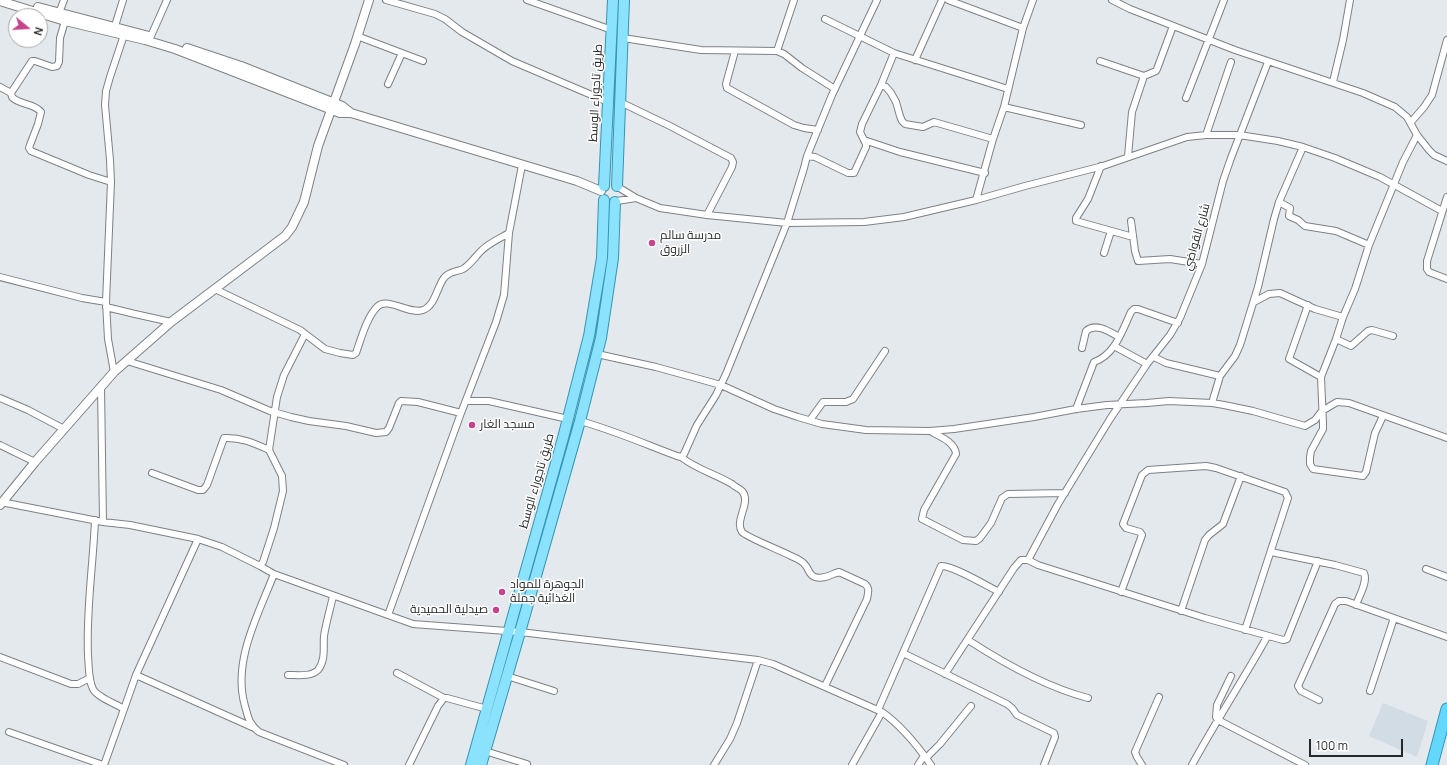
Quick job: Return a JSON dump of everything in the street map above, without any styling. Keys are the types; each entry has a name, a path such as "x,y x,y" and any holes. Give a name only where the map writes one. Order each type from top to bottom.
{"highway":[{"path":"1432,765 1447,709"}],"main road":[{"name":"طريق تاجوراء الوسط","path":"471,765 568,419 589,336 601,265 603,193 613,0"},
{"path":"481,765 580,421 601,338 613,258 616,202 620,194 618,187 624,0"},
{"path":"616,202 609,203 603,193 610,184 618,187"}],"street":[{"path":"16,0 59,13 151,36 241,66 333,106"},
{"path":"59,13 64,0"},
{"path":"115,26 123,0"},
{"path":"151,36 167,0"},
{"path":"368,0 357,36 318,146 304,202 292,227 285,236 171,322 114,372 1,503 103,522 130,525 198,539 222,547 274,574 414,624 520,632 758,660 781,667 880,711 896,723 931,765"},
{"path":"386,0 434,14 512,61 608,102"},
{"path":"527,0 612,30"},
{"path":"777,51 794,0"},
{"path":"681,457 684,454 697,425 721,385 787,223 807,156 835,89 877,0"},
{"path":"916,60 942,0"},
{"path":"948,0 1023,28"},
{"path":"976,200 985,173 993,139 1004,107 1023,28 1033,0"},
{"path":"1112,0 1173,26 1268,62 1364,93 1395,107 1411,122 1417,135 1429,150 1434,155 1447,161"},
{"path":"1186,98 1224,0"},
{"path":"1332,82 1343,40 1350,0"},
{"path":"0,1 65,21 145,40 175,49 333,106 342,106 351,113 581,182 603,193"},
{"path":"825,19 894,53 1008,89"},
{"path":"11,93 32,61 41,62 52,67 57,66 59,62 61,33 65,21"},
{"path":"1100,61 1144,76 1156,71 1173,26"},
{"path":"114,372 108,339 106,304 111,182 105,104 106,91 124,35"},
{"path":"357,36 423,62"},
{"path":"623,38 701,50 777,51 784,54 802,68 835,89"},
{"path":"1411,122 1424,107 1432,94 1447,40"},
{"path":"735,51 726,84 728,88 794,125 818,130"},
{"path":"388,84 402,53"},
{"path":"807,156 815,157 854,173 866,147 860,132 862,124 881,85 894,53"},
{"path":"1206,135 1231,62"},
{"name":"شارع القواضي","path":"1028,560 1065,492 1119,404 1178,323 1202,264 1223,180 1268,62"},
{"path":"1128,156 1132,112 1144,76"},
{"path":"881,85 886,87 891,93 896,102 902,121 905,124 923,128 934,122 993,139"},
{"path":"0,87 11,93 13,99 37,108 40,112 38,124 29,148 32,151 89,175 111,182"},
{"path":"620,102 731,158 733,162 732,167 707,215"},
{"path":"1004,107 1081,125"},
{"path":"618,187 636,198 667,209 707,215 787,223 864,222 904,217 976,200 1102,166 1179,139 1206,135 1239,135 1278,141 1303,147 1357,166 1442,211"},
{"path":"1382,416 1375,433 1365,474 1361,476 1313,469 1309,461 1311,451 1323,429 1321,377 1355,289 1369,245 1403,162 1417,135"},
{"path":"864,140 907,154 985,173"},
{"path":"1212,403 1220,376 1239,348 1262,273 1270,232 1279,202 1303,147"},
{"path":"388,615 461,413 496,322 504,295 509,233 522,165"},
{"path":"1102,166 1088,199 1076,219 1077,222 1133,237"},
{"path":"616,202 636,198"},
{"path":"1279,202 1290,208 1289,216 1298,220 1305,226 1336,231 1369,245"},
{"path":"1446,202 1426,261 1426,266 1429,272 1447,279"},
{"path":"1131,221 1137,259 1139,262 1170,259 1202,264"},
{"path":"1104,253 1111,231"},
{"path":"215,289 259,309 305,334 325,349 353,355 356,353 366,324 377,306 386,303 414,311 422,311 429,306 445,277 452,272 464,268 491,242 509,233"},
{"path":"0,277 106,304 135,314 171,322"},
{"path":"1254,302 1269,294 1276,293 1287,296 1315,309 1343,317"},
{"path":"1308,305 1289,359 1321,377"},
{"path":"1076,409 1094,362 1105,356 1114,346 1131,312 1134,309 1138,308 1178,323"},
{"path":"1082,348 1086,330 1092,327 1096,327 1119,337"},
{"path":"1336,339 1351,346 1368,331 1372,330 1393,336"},
{"path":"260,566 263,562 272,535 283,491 282,476 269,450 276,397 284,375 305,334"},
{"path":"1114,346 1147,364"},
{"path":"810,420 823,402 846,402 853,399 885,351"},
{"path":"597,354 656,367 721,385 774,409 822,424 866,430 930,431 1034,418 1076,409 1119,404 1169,401 1212,403 1253,411 1305,426 1315,420 1322,411 1337,402 1349,403 1447,438"},
{"path":"1154,357 1166,363 1220,376"},
{"path":"127,361 221,390 274,412 309,421 346,426 376,434 386,432 401,401 418,402 461,413"},
{"path":"101,387 103,522"},
{"path":"0,398 28,410 64,429"},
{"path":"466,401 489,401 568,419"},
{"path":"580,421 617,432 631,439 681,457 694,466 727,482 743,492 745,496 740,526 745,535 769,545 802,562 807,566 811,575 815,577 824,577 839,572 865,584 868,587 867,599 824,686"},
{"path":"930,431 950,443 956,449 956,454 924,510 922,519 963,540 976,541 980,538 991,523 1002,498 1005,495 1065,492"},
{"path":"152,473 198,490 203,490 207,485 224,438 232,437 254,443 269,450"},
{"path":"0,445 35,462"},
{"path":"1121,592 1142,535 1140,532 1126,528 1123,524 1142,475 1145,472 1206,466 1216,468 1285,492 1287,495 1288,501 1244,630"},
{"path":"1181,611 1205,540 1223,524 1241,476"},
{"path":"95,520 88,597 87,639 90,678 94,690 99,695 124,709"},
{"path":"9,732 104,765 136,675 198,539"},
{"path":"1271,552 1318,561 1364,573 1365,581 1356,605"},
{"path":"945,674 1018,563 1024,559 1038,565 1181,611 1267,637 1283,640 1287,639 1318,561"},
{"path":"852,765 880,711 903,653 941,566 945,566 961,573 999,592"},
{"path":"1426,569 1447,577"},
{"path":"274,574 244,655 241,671 240,684 249,722 259,732 344,765"},
{"path":"288,676 306,675 317,670 322,662 324,638 333,596"},
{"path":"1319,700 1300,691 1298,686 1335,604 1342,600 1447,637"},
{"path":"1370,691 1394,618"},
{"path":"1192,765 1208,735 1267,637"},
{"path":"968,640 1020,669 1070,693 1088,698"},
{"path":"903,653 1007,704 1017,715 1054,733 1055,737 1044,765"},
{"path":"0,657 71,684 78,684 90,678"},
{"path":"714,765 730,739 737,723 758,660"},
{"path":"397,673 444,698 487,709"},
{"path":"136,675 253,727"},
{"path":"507,676 554,690"},
{"path":"1231,676 1217,705 1216,717 1218,720 1305,765"},
{"path":"1142,765 1136,752 1159,697"},
{"path":"409,765 438,706 444,698"},
{"path":"918,765 940,744 971,706"},
{"path":"485,751 526,764"}],"shaded area":[{"path":"1383,703 1428,721 1417,757 1369,736"}],"place":[{"name":"مدرسة سالم الزروق","path":"652,243"},
{"name":"مسجد الغار","path":"472,425"},
{"name":"الجوهرة للمواد الغذائية جملة","path":"502,592"},
{"name":"صيدلية الحميدية","path":"496,610"}]}
